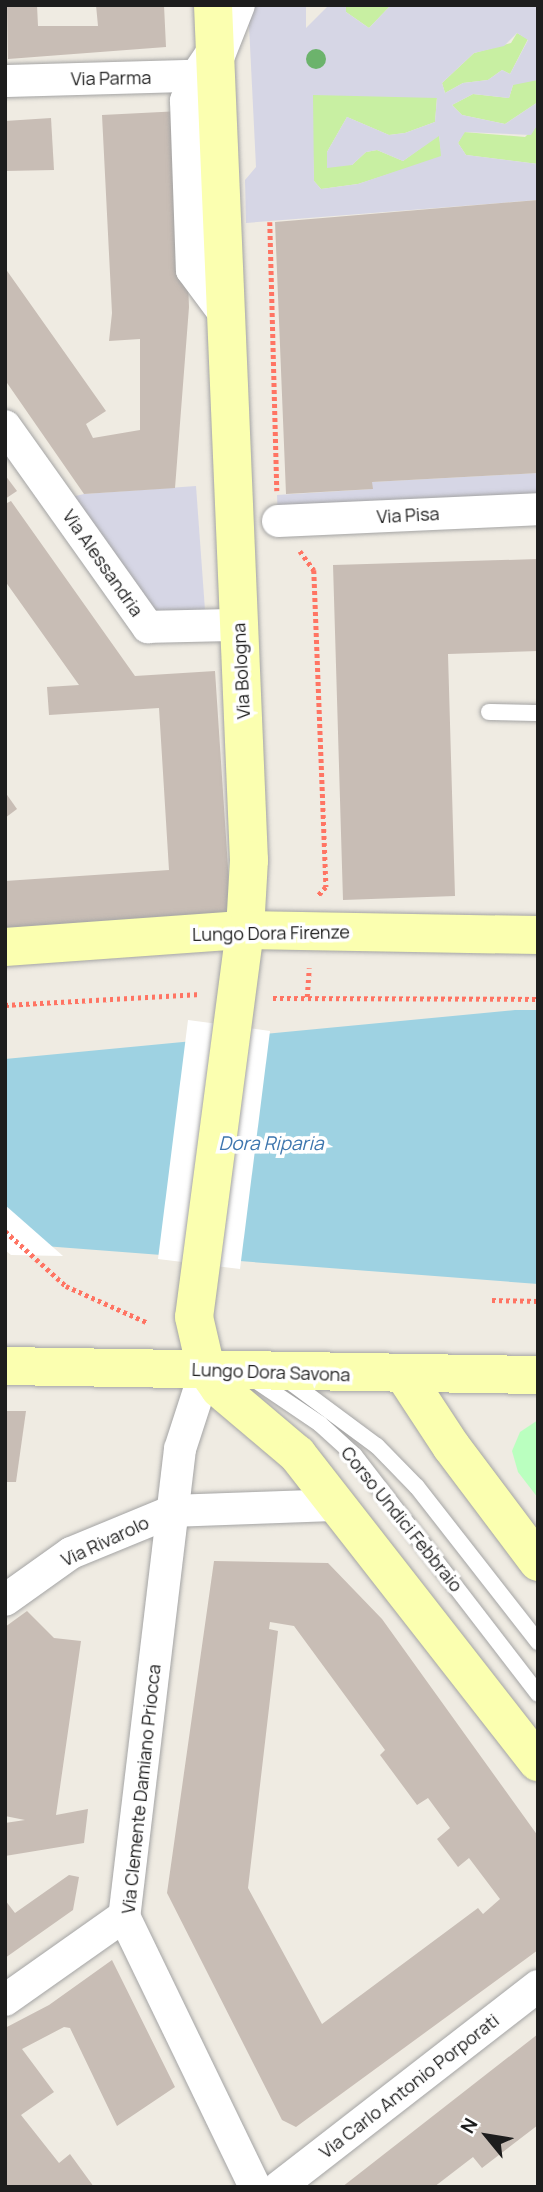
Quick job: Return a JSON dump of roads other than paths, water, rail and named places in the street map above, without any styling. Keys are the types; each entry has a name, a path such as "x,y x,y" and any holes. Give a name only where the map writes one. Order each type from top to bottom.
{"street":[{"name":"Via Bologna","path":"213,5 211,65 226,316 249,834 245,930 198,1264 194,1317 224,1370"},
{"name":"Via Bologna","path":"211,65 239,5"},
{"name":"Via Parma","path":"5,81 211,65"},
{"name":"Via Alessandria","path":"5,426 148,627 239,625"},
{"name":"Via Pisa","path":"278,522 538,509"},
{"name":"Lungo Dora Firenze","path":"5,947 245,930 538,934"},
{"name":"Lungo Dora Savona","path":"5,1366 405,1376 538,1375"},
{"path":"224,1370 220,1389 276,1432 338,1505 538,1762"},
{"name":"Via Clemente Damiano Priocca","path":"224,1370 184,1429 124,1916 255,2187"},
{"path":"405,1376 450,1446 538,1562"},
{"path":"173,1511 338,1505"},
{"name":"Via Rivarolo","path":"5,1600 71,1553 173,1511"},
{"path":"5,2000 124,1916"},
{"name":"Via Carlo Antonio Porporati","path":"279,2187 538,1986"}],"lane":[{"path":"489,712 538,713"},
{"name":"Corso Undici Febbraio","path":"224,1370 320,1424 355,1456 538,1694"},
{"name":"Corso Undici Febbraio","path":"278,1373 377,1446 417,1487 538,1642"}],"water":[{"name":"Dora Riparia","path":"515,1010 538,1010 538,1284 5,1243 5,1059"}]}
